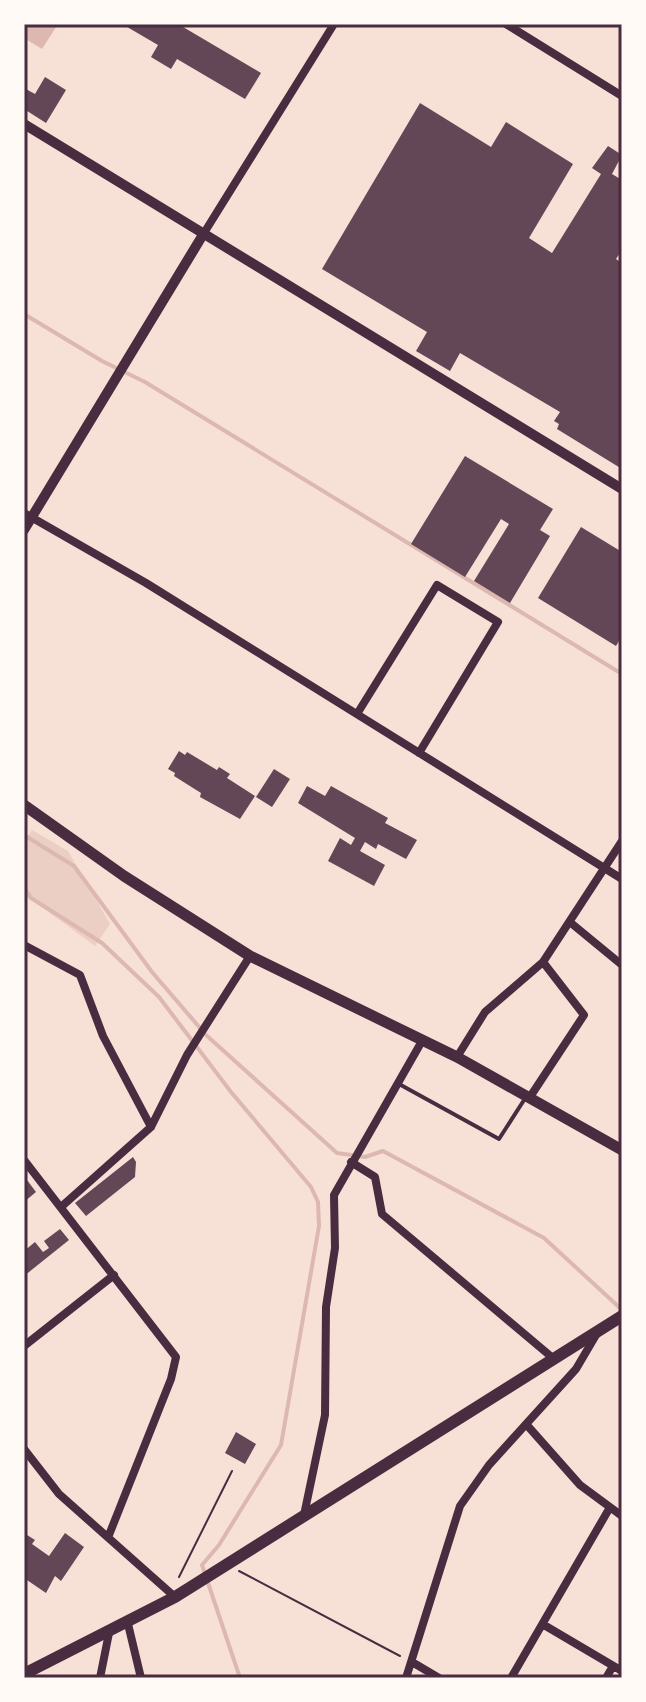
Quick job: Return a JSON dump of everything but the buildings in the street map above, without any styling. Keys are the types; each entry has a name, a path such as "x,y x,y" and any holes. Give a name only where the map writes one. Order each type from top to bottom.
{"main road":[{"path":"24,805 124,876 250,956 457,1057 622,1150"},
{"path":"24,1674 128,1624 622,1316"}],"street":[{"path":"24,530 28,516 334,24"},
{"path":"506,24 622,96"},
{"path":"24,124 622,489"},
{"path":"28,516 146,583 622,879"},
{"path":"357,714 437,585 498,622 419,753"},
{"path":"457,1057 485,1012 543,962 622,841"},
{"path":"571,923 622,965"},
{"path":"24,945 80,975 103,1036 151,1127"},
{"path":"61,1207 151,1127 187,1055 250,956"},
{"path":"528,1096 584,1015 543,962"},
{"path":"304,1515 325,1415 326,1307 335,1248 334,1195 422,1041"},
{"path":"24,1160 176,1357 171,1379 109,1535"},
{"path":"351,1162 375,1177 382,1214 554,1359"},
{"path":"24,1346 114,1275"},
{"path":"406,1678 460,1506 489,1465 576,1369 599,1330"},
{"path":"526,1424 580,1485 622,1516"},
{"path":"24,1449 59,1494 109,1535 173,1595"},
{"path":"511,1678 609,1509"},
{"path":"128,1624 141,1678"},
{"path":"544,1625 622,1671"},
{"path":"100,1678 109,1633"},
{"path":"412,1662 439,1678"},
{"path":"606,1678 613,1666"}],"lane":[{"path":"397,1083 499,1139 528,1096"}],"path":[{"path":"173,1595 232,1471"},
{"path":"227,1564 412,1662"}],"shaded area":[{"path":"24,24 58,24 42,49 24,38"},
{"path":"32,830 68,851 110,924 95,946 24,894 24,842"}],"waterway":[{"path":"24,314 102,361 145,382 622,674"},
{"path":"24,835 74,866 152,972 206,1035 337,1153 365,1157 383,1151 544,1238 620,1308"},
{"path":"24,888 31,898 102,943 159,997 231,1092 311,1187 318,1202 319,1226 281,1445 219,1545 202,1565 240,1678"}]}
